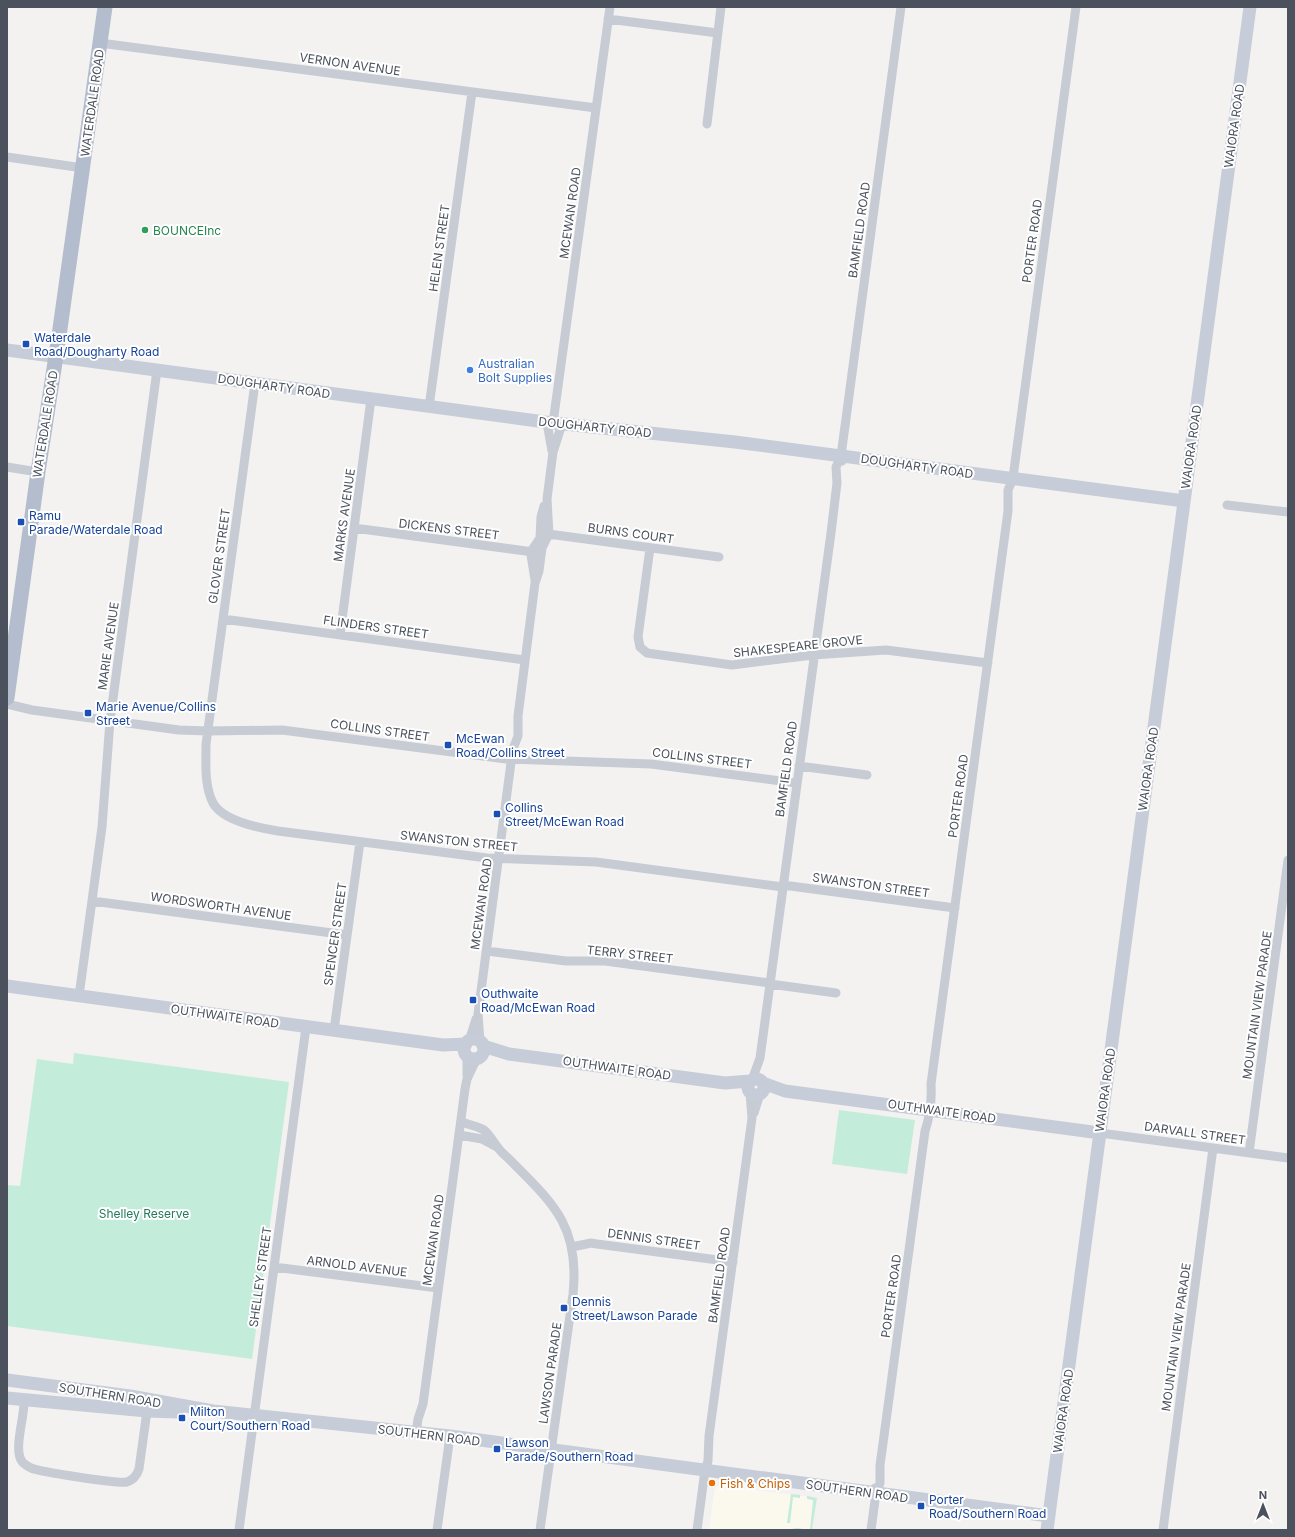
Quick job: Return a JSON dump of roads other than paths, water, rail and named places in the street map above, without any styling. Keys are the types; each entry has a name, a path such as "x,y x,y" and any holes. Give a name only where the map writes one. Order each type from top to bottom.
{"main road":[{"name":"WATERDALE ROAD","path":"7,698 11,638 56,356 105,7"},
{"name":"WAIORA ROAD","path":"1047,1530 1250,7"},
{"name":"DOUGHARTY ROAD","path":"7,350 429,407 554,423 735,442 1184,501"},
{"name":"OUTHWAITE ROAD","path":"7,986 1100,1133"},
{"name":"SOUTHERN ROAD","path":"7,1380 130,1396 213,1411 450,1436 1048,1516"},
{"name":"SOUTHERN ROAD","path":"7,1398 147,1410 213,1411"}],"street":[{"name":"MCEWAN ROAD","path":"419,1433 418,1419 423,1404 459,1135 474,1049 513,749 518,736 518,716 525,660 535,583 539,571 536,552 545,534 541,517 547,499 553,452 554,423 610,7"},
{"path":"707,124 721,7"},
{"name":"BAMFIELD ROAD","path":"697,1530 705,1470 708,1461 709,1436 836,483 842,467 840,456 901,7"},
{"name":"PORTER ROAD","path":"871,1530 876,1493 880,1483 880,1465 1008,511 1015,491 1013,479 1076,7"},
{"path":"608,19 718,33"},
{"name":"VERNON AVENUE","path":"100,43 596,108"},
{"name":"HELEN STREET","path":"429,407 472,92"},
{"path":"7,158 83,168"},
{"name":"MARIE AVENUE","path":"79,996 102,827 110,721 157,370"},
{"name":"GLOVER STREET","path":"208,731 254,383"},
{"name":"MARKS AVENUE","path":"340,634 371,399"},
{"name":"MCEWAN ROAD","path":"553,452 554,423"},
{"path":"7,467 38,472"},
{"path":"1227,505 1288,512"},
{"name":"DICKENS STREET","path":"354,528 536,552"},
{"name":"BURNS COURT","path":"545,534 719,557"},
{"name":"SHAKESPEARE GROVE","path":"650,548 638,637 640,647 643,650 658,656 727,665 886,650 988,663"},
{"name":"FLINDERS STREET","path":"223,619 525,660"},
{"name":"COLLINS STREET","path":"7,704 32,710 179,730 292,731 512,759 660,764 796,783"},
{"name":"COLLINS STREET","path":"7,709 32,710"},
{"name":"SWANSTON STREET","path":"208,731 206,744 207,779 213,803 220,810 239,821 256,827 360,842 499,859 596,862 955,908"},
{"path":"799,766 867,775"},
{"name":"SPENCER STREET","path":"334,1030 360,842"},
{"name":"MOUNTAIN VIEW PARADE","path":"1249,1153 1288,860"},
{"name":"WORDSWORTH AVENUE","path":"92,901 347,935"},
{"name":"TERRY STREET","path":"487,951 566,961 605,961 836,993"},
{"name":"SHELLEY STREET","path":"239,1530 306,1026"},
{"name":"LAWSON PARADE","path":"461,1122 483,1130 489,1135 499,1149 544,1194 564,1224 572,1247 575,1271 573,1294 540,1530"},
{"name":"DARVALL STREET","path":"1100,1133 1288,1158"},
{"name":"LAWSON PARADE","path":"459,1135 482,1140 499,1149"},
{"name":"MOUNTAIN VIEW PARADE","path":"1163,1530 1213,1148"},
{"name":"DENNIS STREET","path":"572,1247 591,1243 732,1262"},
{"name":"ARNOLD AVENUE","path":"274,1267 438,1288"},
{"path":"24,1400 19,1447 20,1457 24,1464 31,1468 45,1472 118,1482 131,1480 140,1470 147,1410"},
{"path":"437,1530 450,1436"}],"place":[{"name":"BOUNCEInc","path":"145,230"},
{"name":"Waterdale Road/Dougharty Road","path":"26,344"},
{"name":"Australian Bolt Supplies","path":"470,370"},
{"name":"Ramu Parade/Waterdale Road","path":"21,522"},
{"name":"Marie Avenue/Collins Street","path":"88,713"},
{"name":"McEwan Road/Collins Street","path":"448,745"},
{"name":"Collins Street/McEwan Road","path":"497,814"},
{"name":"Outhwaite Road/McEwan Road","path":"473,1000"},
{"name":"Dennis Street/Lawson Parade","path":"564,1308"},
{"name":"Milton Court/Southern Road","path":"182,1418"},
{"name":"Lawson Parade/Southern Road","path":"497,1449"},
{"name":"Fish & Chips","path":"712,1483"},
{"name":"Porter Road/Southern Road","path":"921,1506"}],"park label":[{"name":"Shelley Reserve","path":"144,1213"}]}
